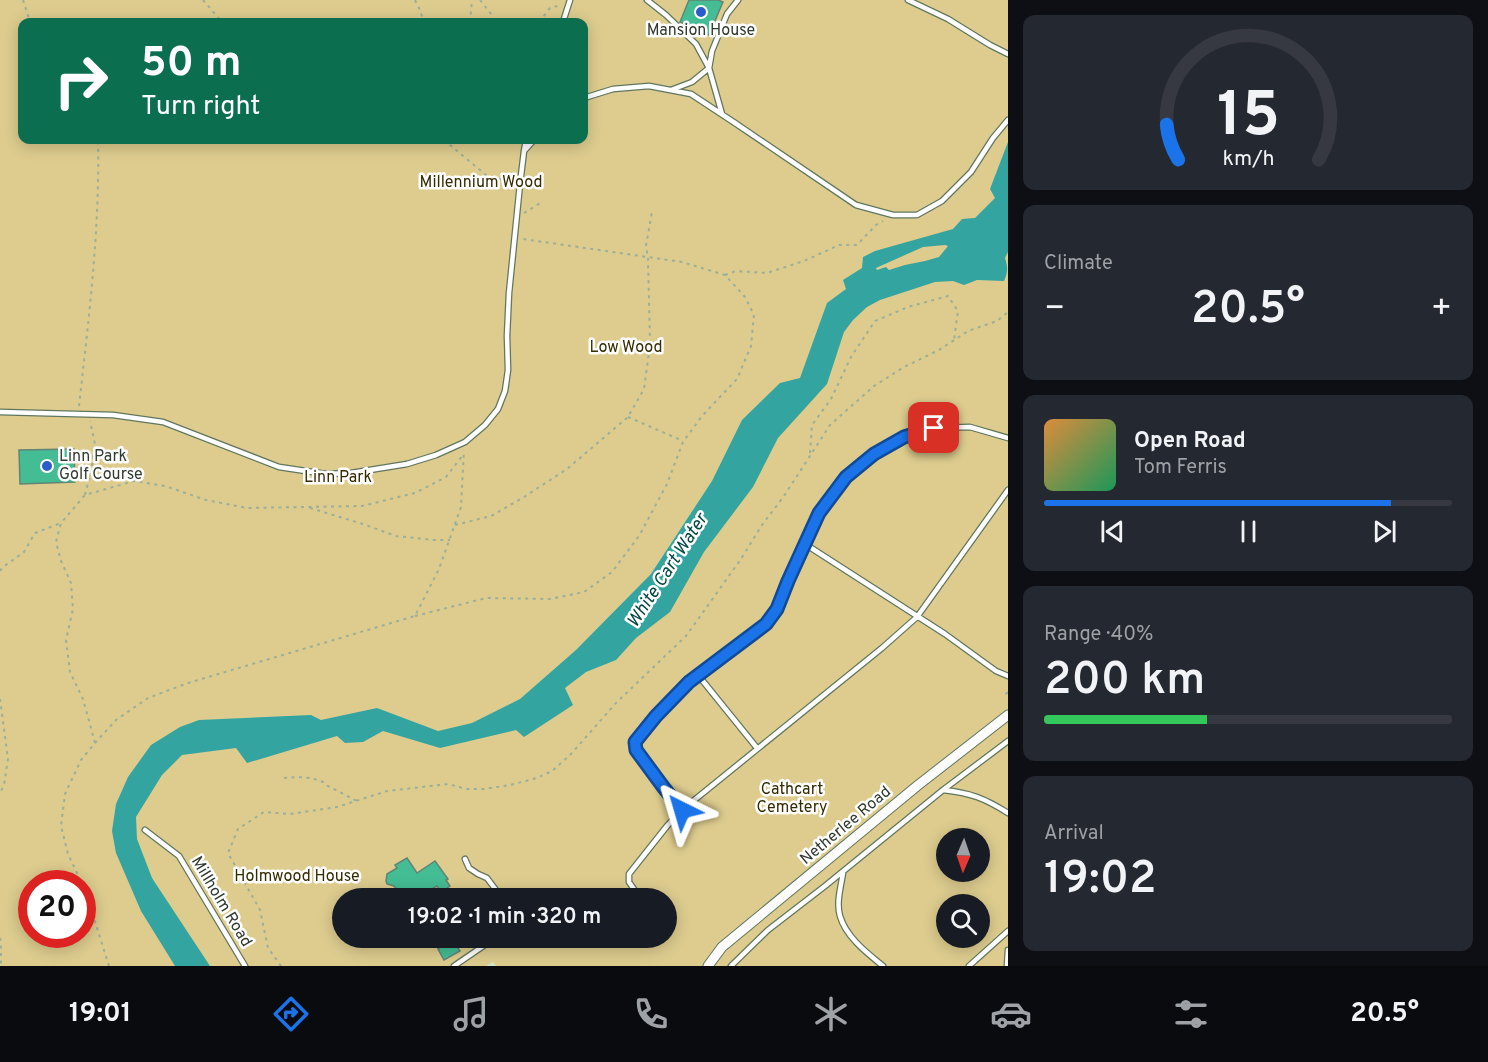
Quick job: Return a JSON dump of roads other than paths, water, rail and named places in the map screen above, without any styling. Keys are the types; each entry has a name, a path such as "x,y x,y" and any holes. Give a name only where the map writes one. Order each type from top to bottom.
{"street":[{"name":"Netherlee Road","path":"708,966 722,947 917,786 1008,715"}],"lane":[{"path":"647,0 696,44 709,68 722,114"},
{"path":"908,0 948,19 1008,54"},
{"path":"565,18 570,1"},
{"path":"671,90 692,82 709,68 712,51 727,14 737,1"},
{"path":"588,97 613,89 649,86 691,94 856,205 893,215 917,215 942,201 971,172 1008,120"},
{"path":"0,412 112,416 163,422 279,467 326,474 351,473 407,464 436,455 465,442 485,425 498,409 505,391 508,370 509,293 525,144"},
{"path":"524,151 530,144"},
{"path":"682,810 636,750 635,742 689,682 766,624 777,609 819,513 846,477 874,454 904,437 934,428 970,427 1008,438"},
{"path":"632,888 628,882 629,874 682,810 917,617 1008,490"},
{"path":"805,544 945,634 996,671 1008,676"},
{"path":"698,675 757,748"},
{"path":"731,966 768,930 843,872 942,790 1008,741"},
{"path":"942,790 965,792 991,802 1008,813"},
{"name":"Millholm Road","path":"145,830 179,856 245,966"},
{"path":"465,859 469,868 487,878 494,888"},
{"path":"843,872 839,915 852,940 884,966"},
{"path":"969,966 1008,931"},
{"path":"454,966 480,948"},
{"path":"1007,966 1008,950"}],"water":[{"name":"White Cart Water","path":"1008,142 1008,252 1005,258 1007,270 1004,281 977,280 964,285 953,281 935,282 880,300 867,307 853,320 844,332 827,384 778,438 753,487 704,552 670,612 636,638 616,660 586,672 565,688 573,705 524,737 516,730 440,748 383,731 363,742 345,743 337,736 247,763 236,748 182,755 162,775 136,817 137,839 152,878 210,966 175,966 141,911 116,853 112,831 116,804 128,777 151,745 180,727 199,720 311,715 321,720 377,708 438,731 472,723 520,699 576,650 651,574 712,481 742,420 780,383 800,378 827,303 846,289 843,280 862,268 863,257 875,251 953,229 962,219 975,218 995,198 990,189","holes":["948,246 939,257 889,270 886,267 877,270 876,268 923,247"]}],"place":[{"name":"Mansion House","path":"701,12"},
{"name":"Linn Park Golf Course","path":"47,466"}],"park label":[{"name":"Millennium Wood","path":"481,183"},
{"name":"Low Wood","path":"626,348"},
{"name":"Linn Park","path":"338,478"},
{"name":"Cathcart Cemetery","path":"792,799"},
{"name":"Holmwood House","path":"297,877"}]}
